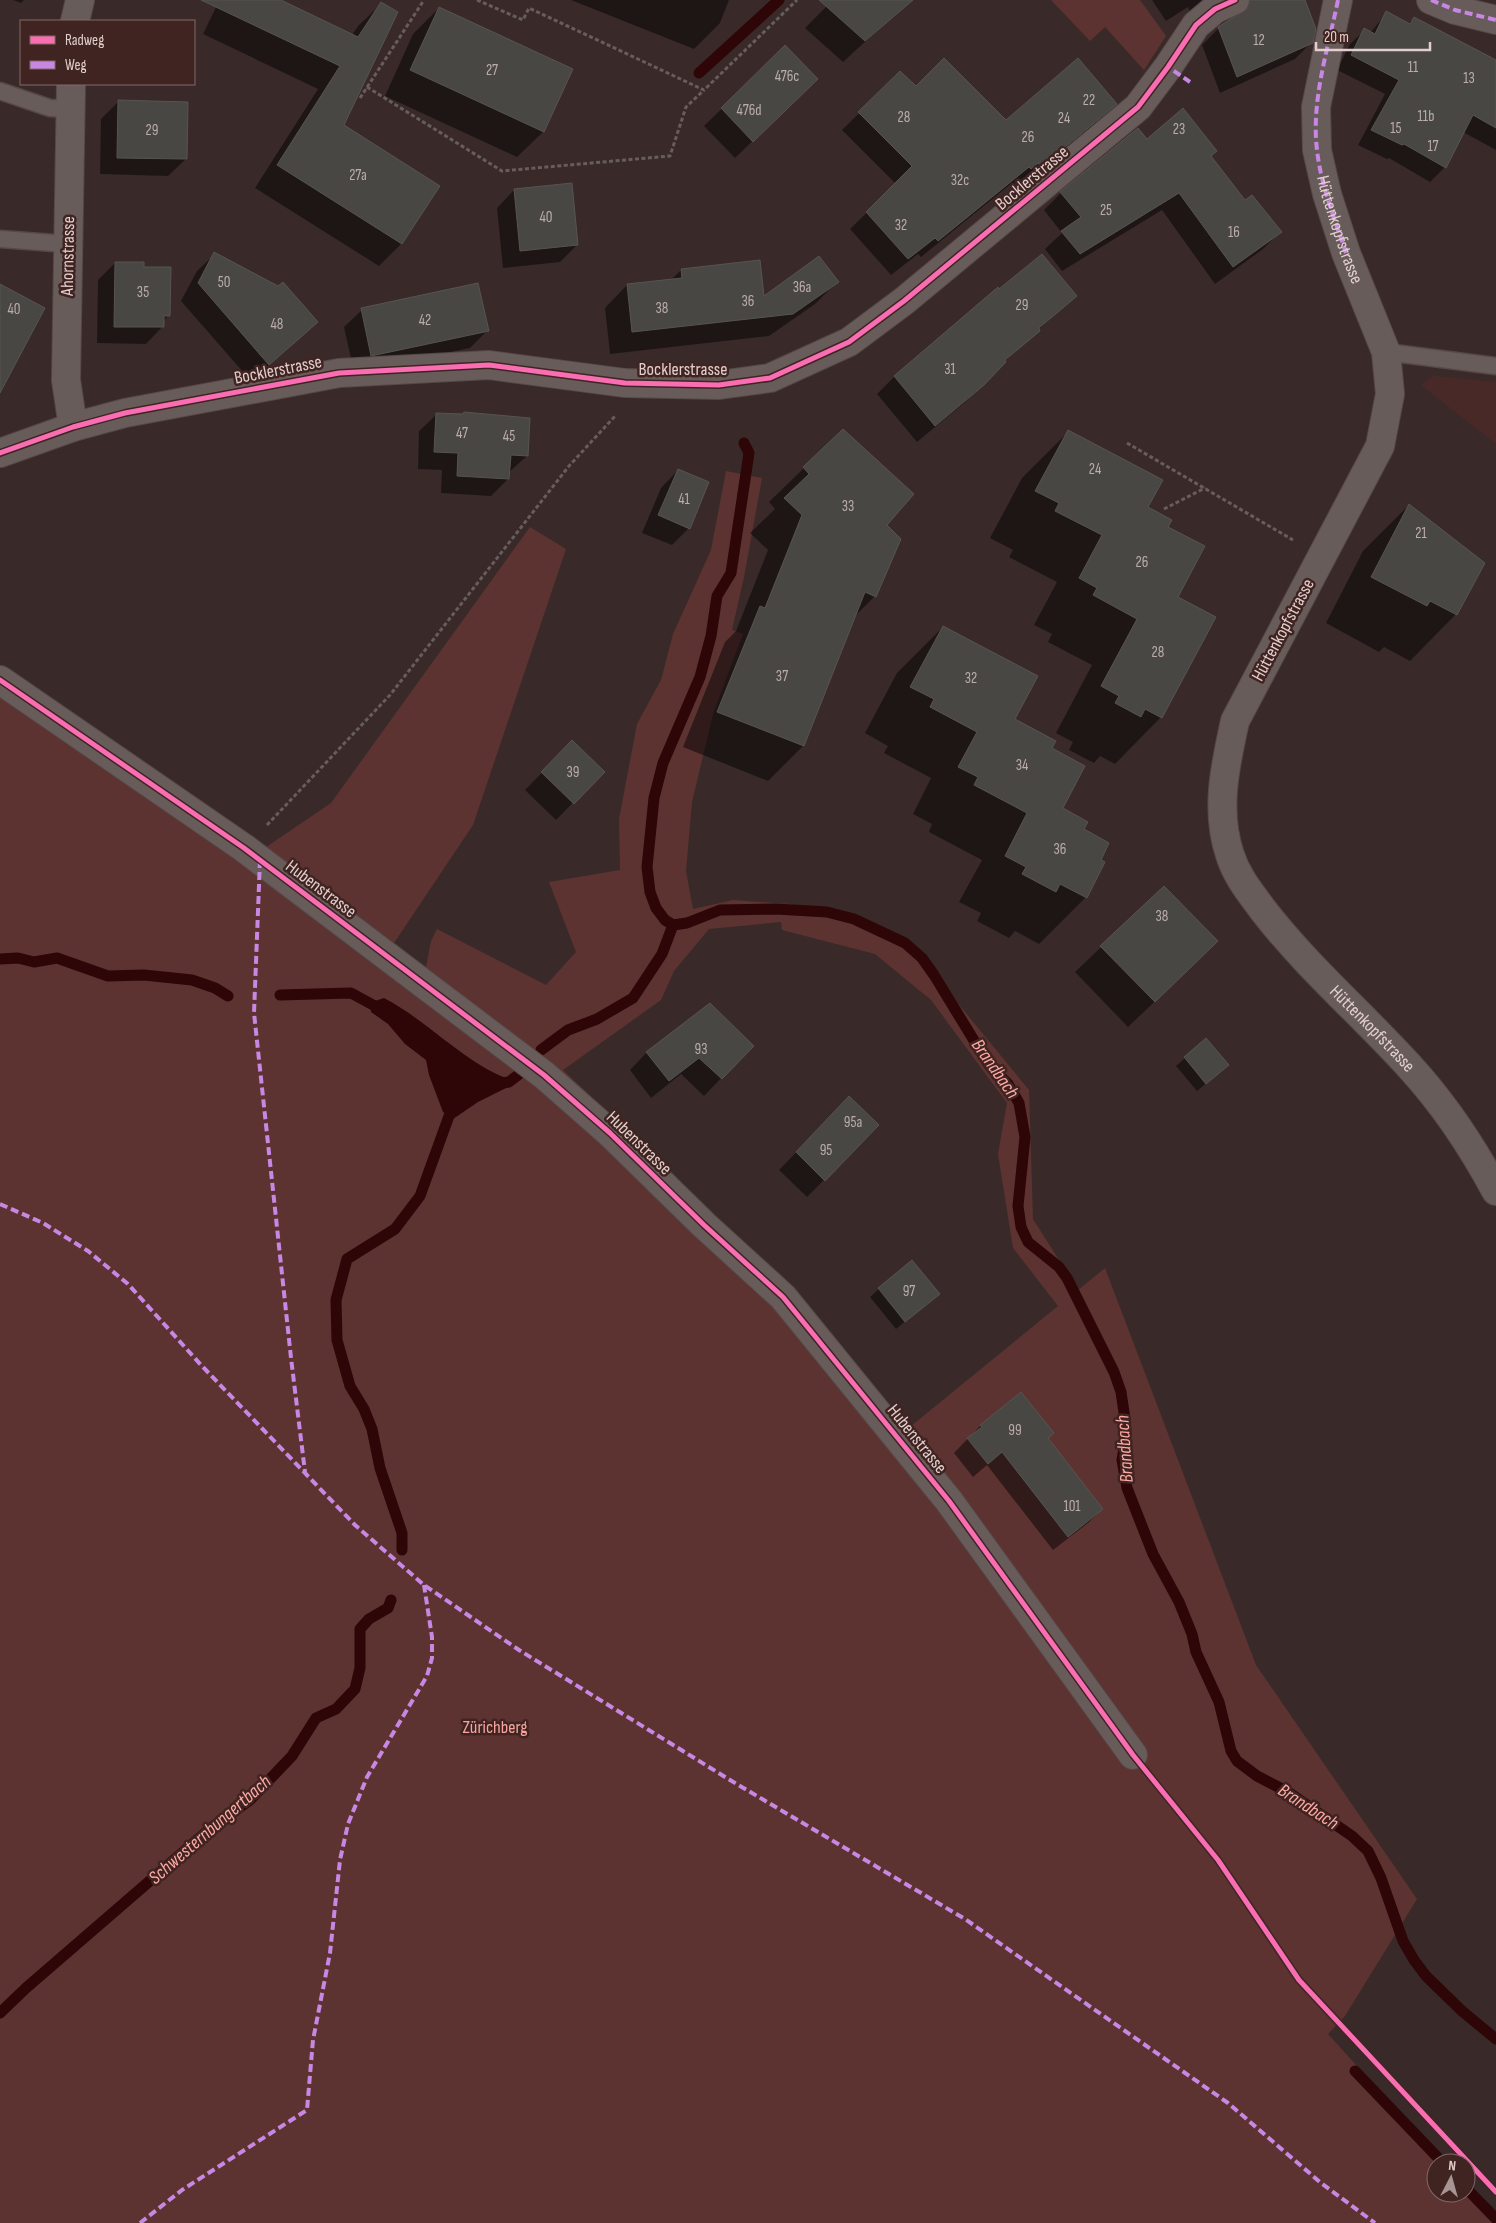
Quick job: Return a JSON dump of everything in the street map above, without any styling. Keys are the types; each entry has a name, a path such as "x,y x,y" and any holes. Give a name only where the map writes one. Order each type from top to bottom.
{"street":[{"path":"75,20 80,0"},
{"name":"Bocklerstrasse","path":"0,453 73,427 126,413 338,373 489,365 625,383 719,385 770,378 849,342 904,301 1138,107 1196,25 1215,9 1235,0"},
{"name":"Hüttenkopfstrasse","path":"1338,0 1316,107 1317,150 1326,194 1346,253 1386,352 1390,394 1380,446 1235,721 1225,764 1221,796 1229,854 1239,879 1280,931 1411,1068 1474,1151 1496,1191"},
{"path":"1431,0 1455,10 1496,20"},
{"name":"Ahornstrasse","path":"71,97 66,380 73,427"},
{"name":"Hubenstrasse","path":"0,680 244,848 565,1093 783,1297 949,1501 1134,1755"}],"lane":[{"path":"0,91 50,108 71,97"},
{"path":"0,239 67,244"},
{"path":"1386,352 1496,366"}],"path":[{"path":"360,98 424,0"},
{"path":"477,0 523,20 529,8 704,90"},
{"path":"367,87 502,171 670,156 686,107 796,0"},
{"path":"244,848 390,695 569,466 621,410"},
{"path":"1127,443 1323,556"},
{"path":"1164,509 1205,488"}],"shaded area":[{"path":"1433,376 1496,382 1496,444 1421,385"},
{"path":"384,998 400,1007 475,1062 508,1079 510,1086 478,1102 453,1119 443,1112 429,1075 426,1060 405,1044 388,1024 371,1012 371,1007 375,1001"}],"green space":[{"path":"1051,0 1140,0 1166,36 1144,70 1105,27 1090,41"},
{"name":"Zürichberg","path":"726,471 762,478 744,577 732,630 743,634 713,714 692,802 686,871 693,909 733,900 790,904 860,918 914,950 1029,1090 1033,1219 1078,1290 1105,1268 1256,1665 1417,1899 1345,2016 1328,2034 1436,2153 1426,2153 1426,2203 1476,2203 1476,2198 1496,2220 1496,2223 0,2223 0,690 244,862 331,803 530,527 566,549 473,825 394,943 426,967 431,941 437,929 546,985 576,952 549,882 620,870 619,819 637,724 661,680 673,634 711,550","holes":["781,922 782,930 875,954 931,1000 1007,1103 998,1154 1013,1248 1058,1306 900,1435 662,1164 563,1070 661,1000 674,971 709,929"]}],"building":[{"path":"201,0 281,0 358,37 381,2 398,12 344,125 440,186 402,244 277,165 340,66"},
{"path":"819,0 913,0 865,41"},
{"path":"1250,0 1305,0 1316,29 1313,43 1237,77 1218,27 1247,9"},
{"path":"439,7 573,69 544,132 410,70"},
{"path":"1386,11 1410,24 1414,17 1496,60 1496,128 1473,115 1446,168 1404,144 1402,145 1371,130 1399,80 1351,55 1364,28 1375,34"},
{"path":"785,45 818,79 753,142 721,108"},
{"path":"944,58 1006,120 1078,58 1117,104 1041,167 1038,163 1031,169 1029,167 938,241 935,238 908,259 866,212 912,166 858,112 900,71 916,86"},
{"path":"118,100 188,102 187,159 117,158"},
{"path":"1183,108 1217,151 1211,156 1245,200 1252,195 1282,232 1233,267 1179,193 1080,254 1061,231 1081,217 1060,192 1138,128 1147,139"},
{"path":"572,183 578,245 520,251 514,189"},
{"path":"214,252 278,286 283,282 318,322 269,365 198,283"},
{"path":"1042,254 1077,296 1039,328 1040,331 1005,360 1006,362 984,385 935,426 894,376 998,287 999,289"},
{"path":"819,256 839,282 793,314 632,332 627,284 682,278 681,269 760,260 764,296"},
{"path":"115,262 144,262 144,267 171,267 170,316 164,316 164,327 114,327"},
{"path":"478,283 489,331 371,356 361,308"},
{"path":"0,284 45,308 0,393"},
{"path":"464,412 530,418 528,456 511,455 509,479 457,476 458,453 434,452 436,413 463,414"},
{"path":"843,429 914,494 887,525 901,539 876,597 865,592 804,746 717,712 760,606 765,608 802,515 784,498 809,474 803,467"},
{"path":"1068,430 1163,480 1148,507 1172,520 1168,527 1205,546 1178,597 1216,617 1162,718 1145,709 1141,717 1115,703 1119,696 1101,686 1137,619 1093,595 1097,588 1079,578 1102,535 1055,511 1059,503 1035,491"},
{"path":"678,469 709,482 690,529 658,515"},
{"path":"1409,504 1485,563 1457,615 1430,601 1427,606 1371,577"},
{"path":"943,626 1038,676 1015,719 1056,741 1052,748 1085,766 1063,808 1088,822 1084,829 1109,843 1101,860 1105,862 1087,898 1060,884 1056,892 1022,874 1026,867 1005,856 1027,813 974,785 978,777 958,767 977,732 930,707 934,699 910,687"},
{"path":"572,740 605,772 574,804 541,772"},
{"path":"1164,886 1218,941 1155,1002 1100,946"},
{"path":"710,1003 754,1046 722,1079 699,1058 669,1081 646,1052"},
{"path":"1206,1038 1229,1065 1206,1084 1184,1057"},
{"path":"849,1096 879,1125 825,1181 796,1152"},
{"path":"912,1260 940,1294 905,1322 878,1288"},
{"path":"1021,1392 1054,1433 1048,1438 1103,1509 1068,1537 1002,1452 988,1464 967,1438"}],"waterway":[{"path":"699,73 779,0"},
{"path":"673,925 665,920 656,908 650,892 647,867 654,798 663,763 700,677 711,636 717,596 731,573 749,453 744,443"},
{"name":"Brandbach","path":"673,925 687,923 720,910 776,909 827,912 854,919 905,943 922,958 989,1065 1008,1084 1019,1103 1025,1137 1018,1206 1021,1227 1028,1242 1059,1267 1067,1278 1114,1372 1121,1392 1125,1419 1126,1435 1122,1460 1127,1488 1153,1554 1179,1602 1192,1634 1196,1652 1219,1702 1231,1751 1237,1761 1257,1776 1288,1792 1352,1836 1368,1851 1381,1878 1403,1941 1414,1960 1426,1976 1462,2011 1496,2039"},
{"name":"Schwesternbungertbach","path":"541,1050 568,1030 597,1019 633,998 662,954 673,925"},
{"path":"0,959 18,958 34,962 57,958 108,976 144,975 192,980 215,988 228,996"},
{"path":"280,995 351,993 386,1012"},
{"name":"Schwesternbungertbach","path":"496,1084 509,1082 522,1072"},
{"name":"Schwesternbungertbach","path":"402,1550 402,1533 380,1468 372,1429 364,1409 350,1386 337,1340 336,1300 347,1259 395,1229 420,1196 449,1116 456,1105"},
{"name":"Schwesternbungertbach","path":"0,2013 26,1988 211,1828 250,1800 292,1756 316,1718 336,1709 355,1689 360,1668 360,1629 369,1619 388,1608 391,1600"},
{"path":"1355,2071 1433,2153"},
{"path":"1476,2198 1496,2219"}],"marked path":[{"path":"1338,0 1318,93 1316,131 1322,177 1346,253"},
{"path":"1431,0 1455,10 1496,20"},
{"path":"1171,63 1168,67 1190,82"},
{"path":"260,860 254,1013 305,1472"},
{"path":"0,1204 43,1223 88,1251 128,1284 201,1365 355,1525 424,1585 519,1650 730,1780 965,1919 1228,2103 1321,2183 1375,2223"},
{"path":"140,2223 182,2190 307,2110 313,2040 330,1953 340,1860 348,1824 367,1777 427,1676 432,1658 432,1637 424,1585"}],"cycle path":[{"path":"0,453 73,427 125,413 339,373 489,365 625,383 719,385 770,378 849,342 904,301 1138,107 1196,25 1215,9 1235,0"},
{"path":"0,680 244,848 544,1075 610,1133 704,1225 783,1297 949,1501 1133,1755 1218,1860 1299,1980 1496,2192"}]}
